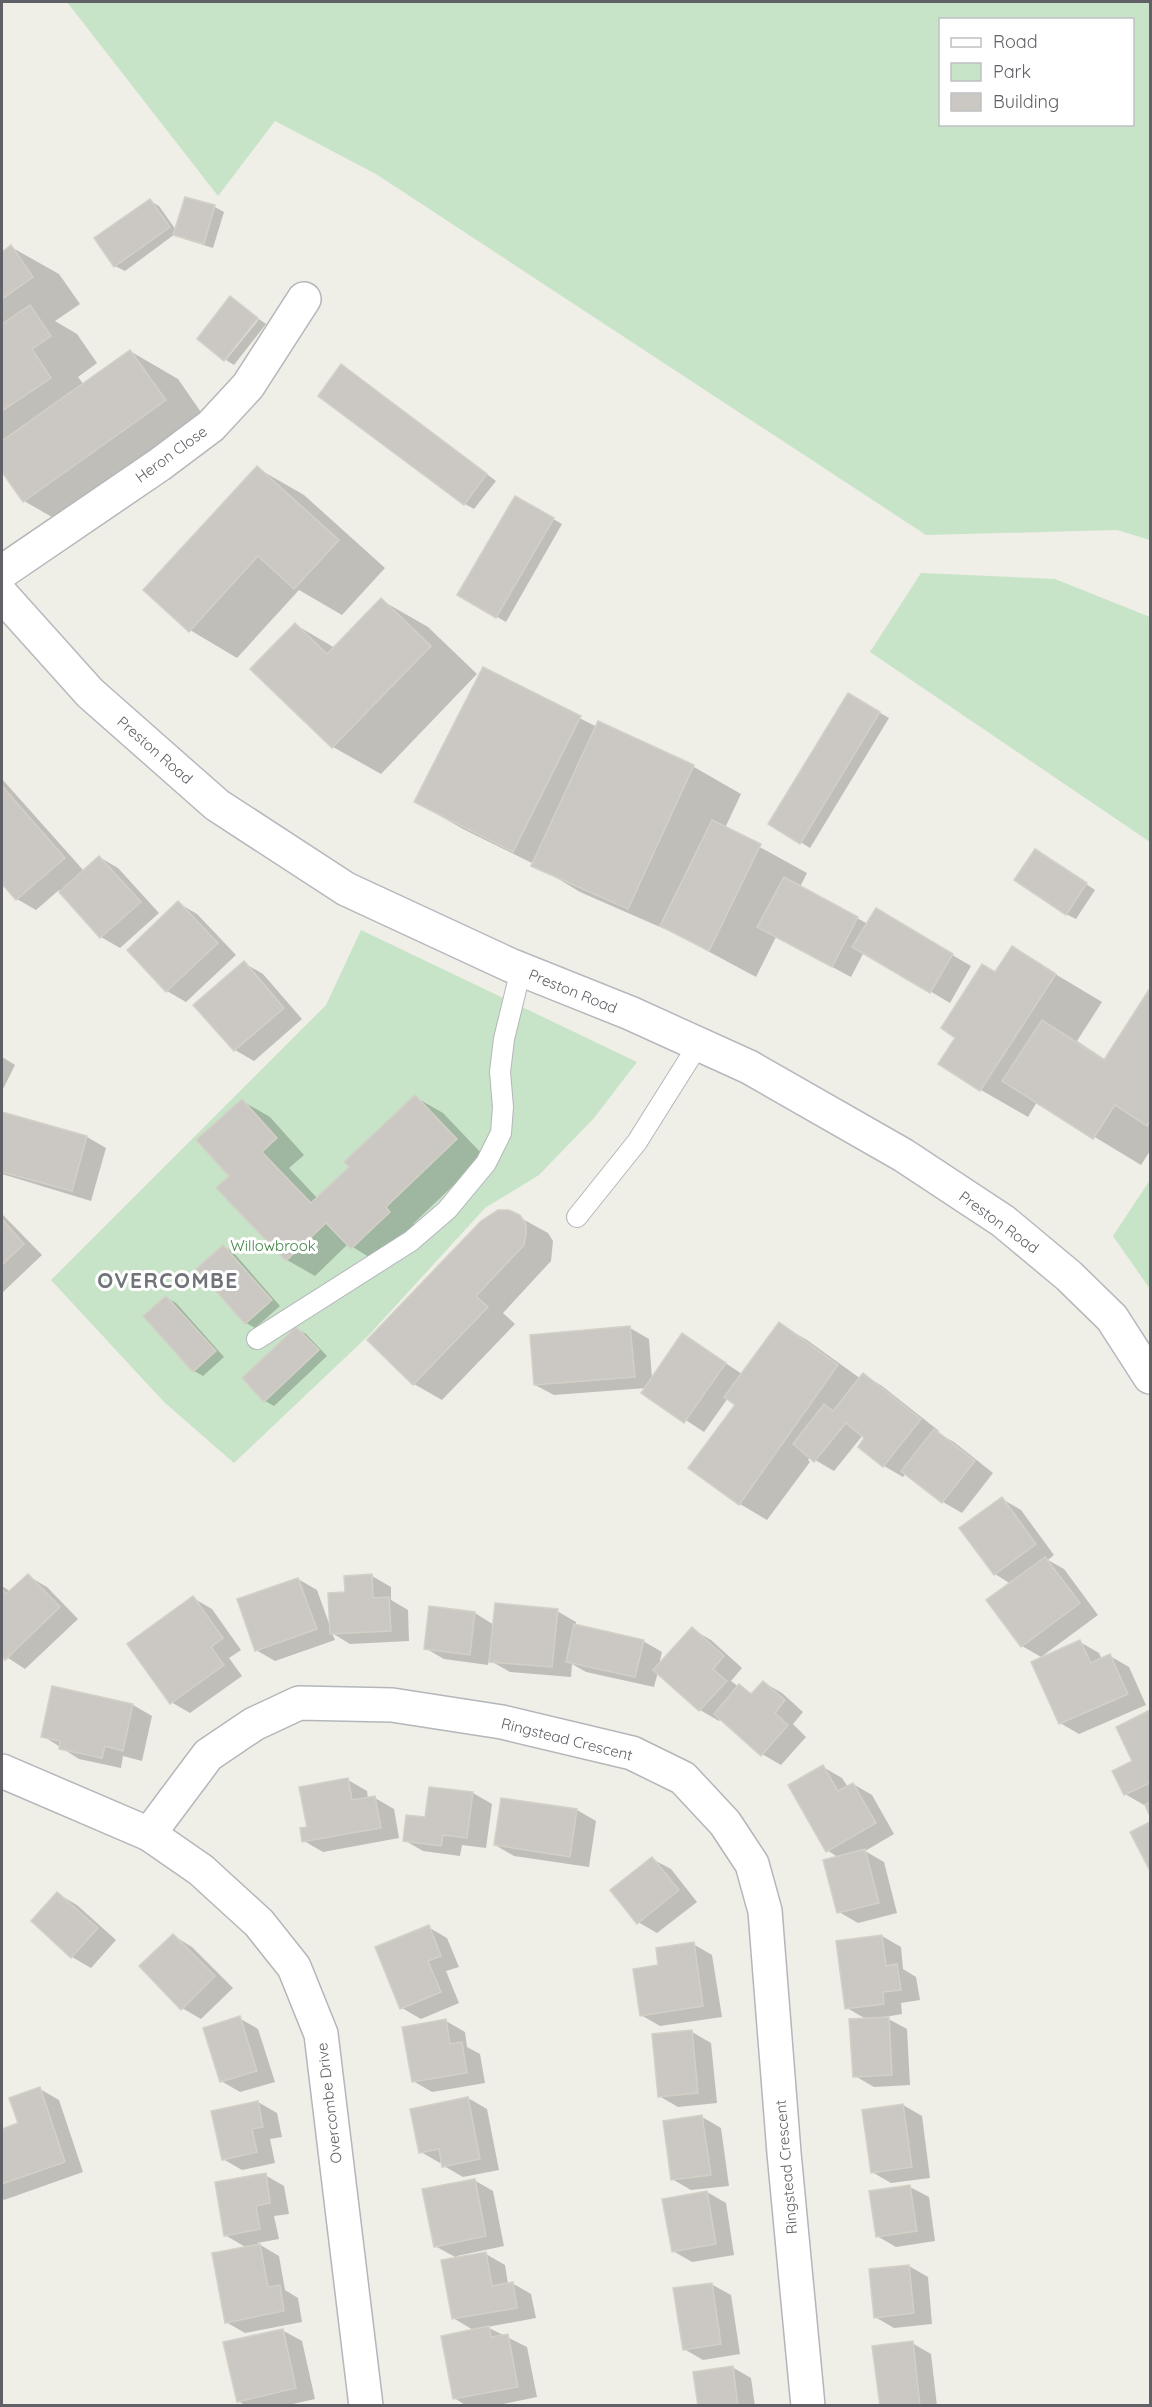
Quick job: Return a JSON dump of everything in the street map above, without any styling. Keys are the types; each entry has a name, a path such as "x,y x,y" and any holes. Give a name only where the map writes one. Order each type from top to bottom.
{"street":[{"name":"Heron Close","path":"2,572 159,465 211,426 248,386 304,299"},
{"name":"Preston Road","path":"2,595 90,693 217,805 346,889 521,969 630,1013 698,1046 749,1067 903,1155 1003,1221 1069,1276 1112,1318 1150,1377"},
{"name":"Ringstead Crescent","path":"149,1834 207,1755 254,1724 299,1703 392,1705 502,1722 632,1753 682,1778 724,1823 752,1864 765,1911 784,2153 808,2406"},
{"path":"2,1770 149,1834"},
{"name":"Overcombe Drive","path":"149,1834 201,1870 258,1923 294,1967 321,2034 366,2406"}],"lane":[{"path":"257,1339 411,1241 447,1210 486,1162 501,1133 503,1107 500,1072 504,1039 521,969"},
{"path":"578,1217 637,1142 698,1046"}],"green space":[{"path":"67,2 1150,2 1150,540 1117,530 926,535 376,174 275,121 218,196"},
{"path":"921,573 1055,579 1150,617 1150,842 870,652"},
{"name":"Willowbrook","path":"361,930 637,1062 594,1118 539,1175 485,1208 368,1336 234,1463 164,1402 51,1280 326,1005"},
{"path":"1150,1180 1150,1289 1113,1236"}],"building":[{"path":"185,197 215,205 204,244 173,235"},
{"path":"150,199 170,227 114,267 94,238"},
{"path":"11,245 33,277 2,299 2,252"},
{"path":"230,296 258,318 224,361 197,339"},
{"path":"30,305 51,336 32,349 51,378 2,411 2,324"},
{"path":"130,350 166,400 23,502 2,472 2,441"},
{"path":"341,364 487,474 464,505 318,396"},
{"path":"257,466 339,540 294,589 258,556 189,632 143,590"},
{"path":"515,496 554,518 496,618 457,595"},
{"path":"381,598 431,646 332,748 250,669 295,623 327,654"},
{"path":"483,667 581,716 513,852 414,802"},
{"path":"848,693 880,712 800,844 768,824"},
{"path":"598,721 694,765 628,909 531,866"},
{"path":"2,786 65,858 16,900 2,884"},
{"path":"712,820 761,844 709,951 660,926"},
{"path":"1035,849 1087,883 1066,915 1014,880"},
{"path":"99,856 141,902 100,938 59,892"},
{"path":"784,877 858,917 832,967 757,927"},
{"path":"178,901 218,943 166,992 127,950"},
{"path":"876,908 953,954 930,993 852,947"},
{"path":"1012,946 1056,974 980,1091 938,1064 955,1038 941,1028 982,964 995,972"},
{"path":"244,961 284,1008 234,1051 193,1005"},
{"path":"1150,988 1150,1121 1147,1126 1115,1105 1093,1139 1002,1081 1042,1020 1104,1060"},
{"path":"415,1095 457,1139 386,1207 390,1212 351,1249 326,1223 286,1261 216,1188 229,1176 196,1140 242,1099 277,1138 262,1152 311,1203 349,1167 344,1162"},
{"path":"2,1112 87,1136 72,1191 2,1172"},
{"path":"498,1210 509,1210 520,1215 526,1224 524,1245 476,1296 488,1307 413,1385 367,1340 481,1221"},
{"path":"2,1219 24,1244 2,1265"},
{"path":"223,1245 272,1300 245,1324 196,1269"},
{"path":"166,1296 216,1351 193,1372 143,1316"},
{"path":"779,1322 838,1365 739,1505 688,1468 735,1405 724,1397"},
{"path":"630,1326 635,1377 534,1385 530,1335"},
{"path":"296,1327 319,1350 264,1402 242,1378"},
{"path":"682,1333 726,1363 684,1423 641,1393"},
{"path":"863,1373 921,1419 883,1467 858,1447 864,1438 846,1423 814,1462 793,1444 824,1404 833,1411"},
{"path":"934,1429 975,1461 942,1503 901,1471"},
{"path":"1002,1497 1036,1544 994,1575 959,1528"},
{"path":"1045,1557 1080,1603 1021,1647 986,1600"},
{"path":"28,1574 60,1607 5,1660 2,1656 2,1589 6,1594"},
{"path":"372,1574 373,1598 389,1597 391,1631 330,1634 328,1593 345,1592 344,1576"},
{"path":"298,1578 317,1629 255,1651 237,1599"},
{"path":"193,1596 223,1638 211,1647 224,1665 170,1704 127,1644"},
{"path":"495,1603 558,1609 552,1667 489,1662"},
{"path":"429,1606 475,1612 470,1655 424,1649"},
{"path":"574,1624 644,1640 635,1677 566,1662"},
{"path":"692,1627 724,1656 713,1669 727,1681 699,1711 653,1670"},
{"path":"1080,1640 1091,1663 1110,1654 1128,1694 1059,1724 1031,1662"},
{"path":"763,1681 785,1700 775,1713 788,1725 761,1756 714,1714 739,1684 751,1694"},
{"path":"52,1686 133,1704 123,1751 105,1746 102,1758 59,1749 60,1741 41,1737"},
{"path":"1150,1710 1150,1783 1124,1795 1112,1771 1132,1761 1116,1727"},
{"path":"823,1765 838,1791 853,1783 876,1823 826,1852 788,1785"},
{"path":"348,1778 352,1800 375,1796 381,1828 302,1842 300,1828 307,1827 299,1787"},
{"path":"429,1787 473,1792 467,1838 443,1835 441,1846 403,1841 406,1815 425,1817"},
{"path":"501,1798 577,1809 570,1857 494,1845"},
{"path":"1150,1802 1150,1816 1145,1805"},
{"path":"1150,1822 1150,1868 1149,1869 1130,1832"},
{"path":"865,1849 879,1903 837,1913 823,1860"},
{"path":"652,1857 679,1890 637,1924 610,1890"},
{"path":"57,1892 98,1928 71,1958 31,1921"},
{"path":"429,1925 441,1956 428,1961 441,1992 400,2009 375,1947"},
{"path":"173,1934 215,1976 181,2010 139,1966"},
{"path":"882,1935 886,1966 897,1964 901,1990 883,1992 884,2004 845,2009 836,1941"},
{"path":"694,1942 703,2006 640,2016 633,1969 658,1965 656,1948"},
{"path":"240,2016 257,2071 220,2082 203,2028"},
{"path":"889,2017 892,2075 853,2077 849,2019"},
{"path":"446,2019 450,2044 462,2042 467,2073 412,2082 402,2027"},
{"path":"692,2030 698,2093 658,2097 652,2034"},
{"path":"40,2087 65,2162 2,2184 2,2129 18,2123 9,2098"},
{"path":"468,2097 480,2159 442,2167 439,2149 419,2153 410,2109"},
{"path":"258,2101 263,2127 252,2129 257,2152 222,2160 211,2111"},
{"path":"903,2104 912,2167 871,2173 862,2110"},
{"path":"702,2115 711,2175 671,2180 663,2121"},
{"path":"266,2173 270,2203 256,2206 260,2229 224,2236 215,2182"},
{"path":"475,2179 486,2236 434,2247 422,2189"},
{"path":"910,2185 917,2231 876,2237 869,2191"},
{"path":"707,2191 716,2244 672,2252 662,2199"},
{"path":"260,2244 268,2287 280,2285 284,2311 225,2323 212,2253"},
{"path":"486,2252 492,2286 513,2282 517,2308 452,2319 441,2260"},
{"path":"909,2265 914,2313 874,2318 869,2269"},
{"path":"712,2283 721,2344 683,2350 673,2288"},
{"path":"489,2326 491,2337 508,2334 518,2387 453,2399 441,2336"},
{"path":"283,2329 296,2388 237,2402 223,2342"},
{"path":"913,2341 920,2406 880,2406 872,2346"},
{"path":"733,2366 738,2406 698,2406 693,2372"}],"district":[{"name":"OVERCOMBE","path":"168,1280"}]}
